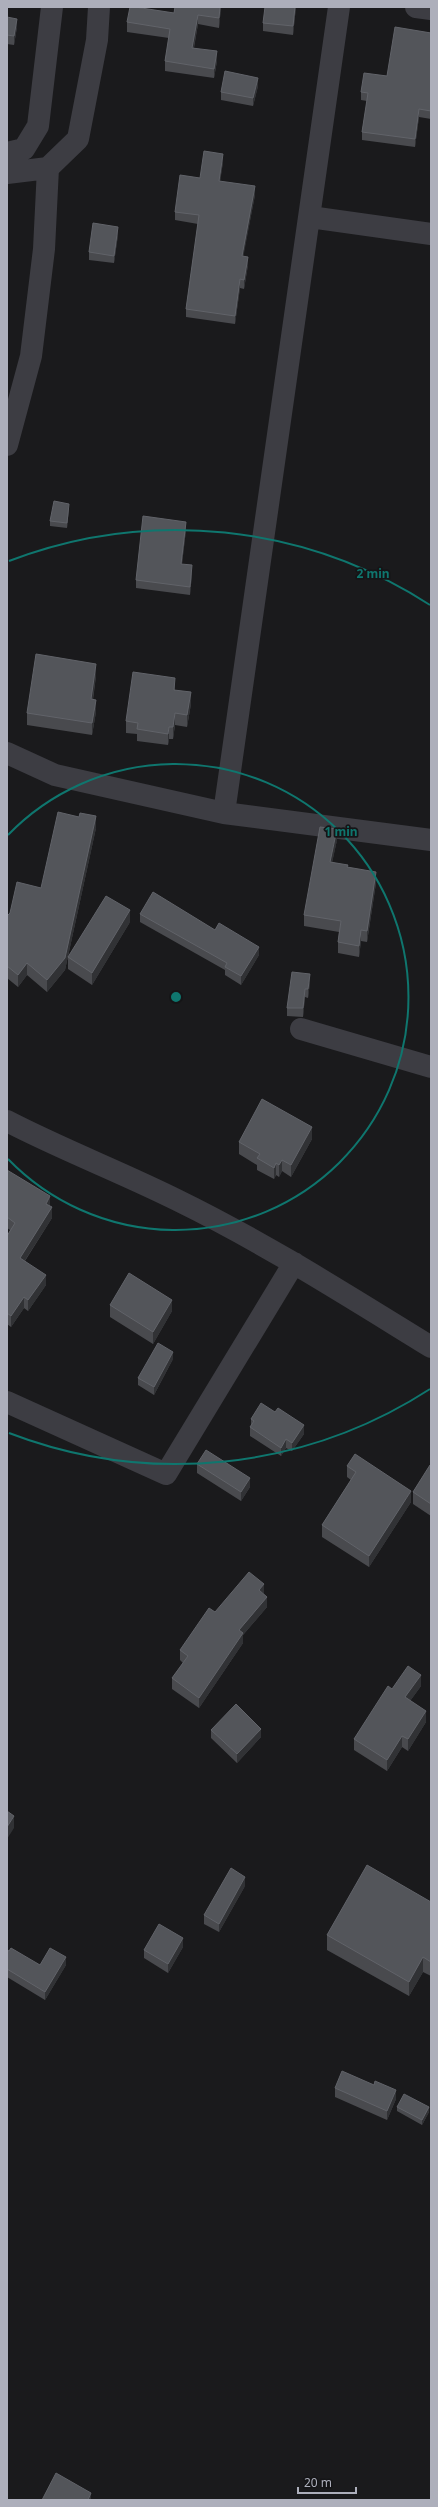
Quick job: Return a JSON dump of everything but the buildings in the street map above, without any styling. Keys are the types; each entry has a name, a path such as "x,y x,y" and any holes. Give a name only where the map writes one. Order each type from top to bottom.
{"street":[{"path":"7,153 24,149 38,126 52,7"},
{"path":"7,173 48,168 78,139 97,40 100,7"},
{"path":"224,813 339,7"},
{"path":"416,7 431,10"},
{"path":"7,445 31,356 44,249 48,168"},
{"path":"310,217 431,234"},
{"path":"7,753 55,775 224,813 431,840"},
{"path":"301,1030 431,1067"},
{"path":"7,1121 49,1143 177,1200 294,1263 431,1347"},
{"path":"7,1402 166,1474 294,1263"}]}
